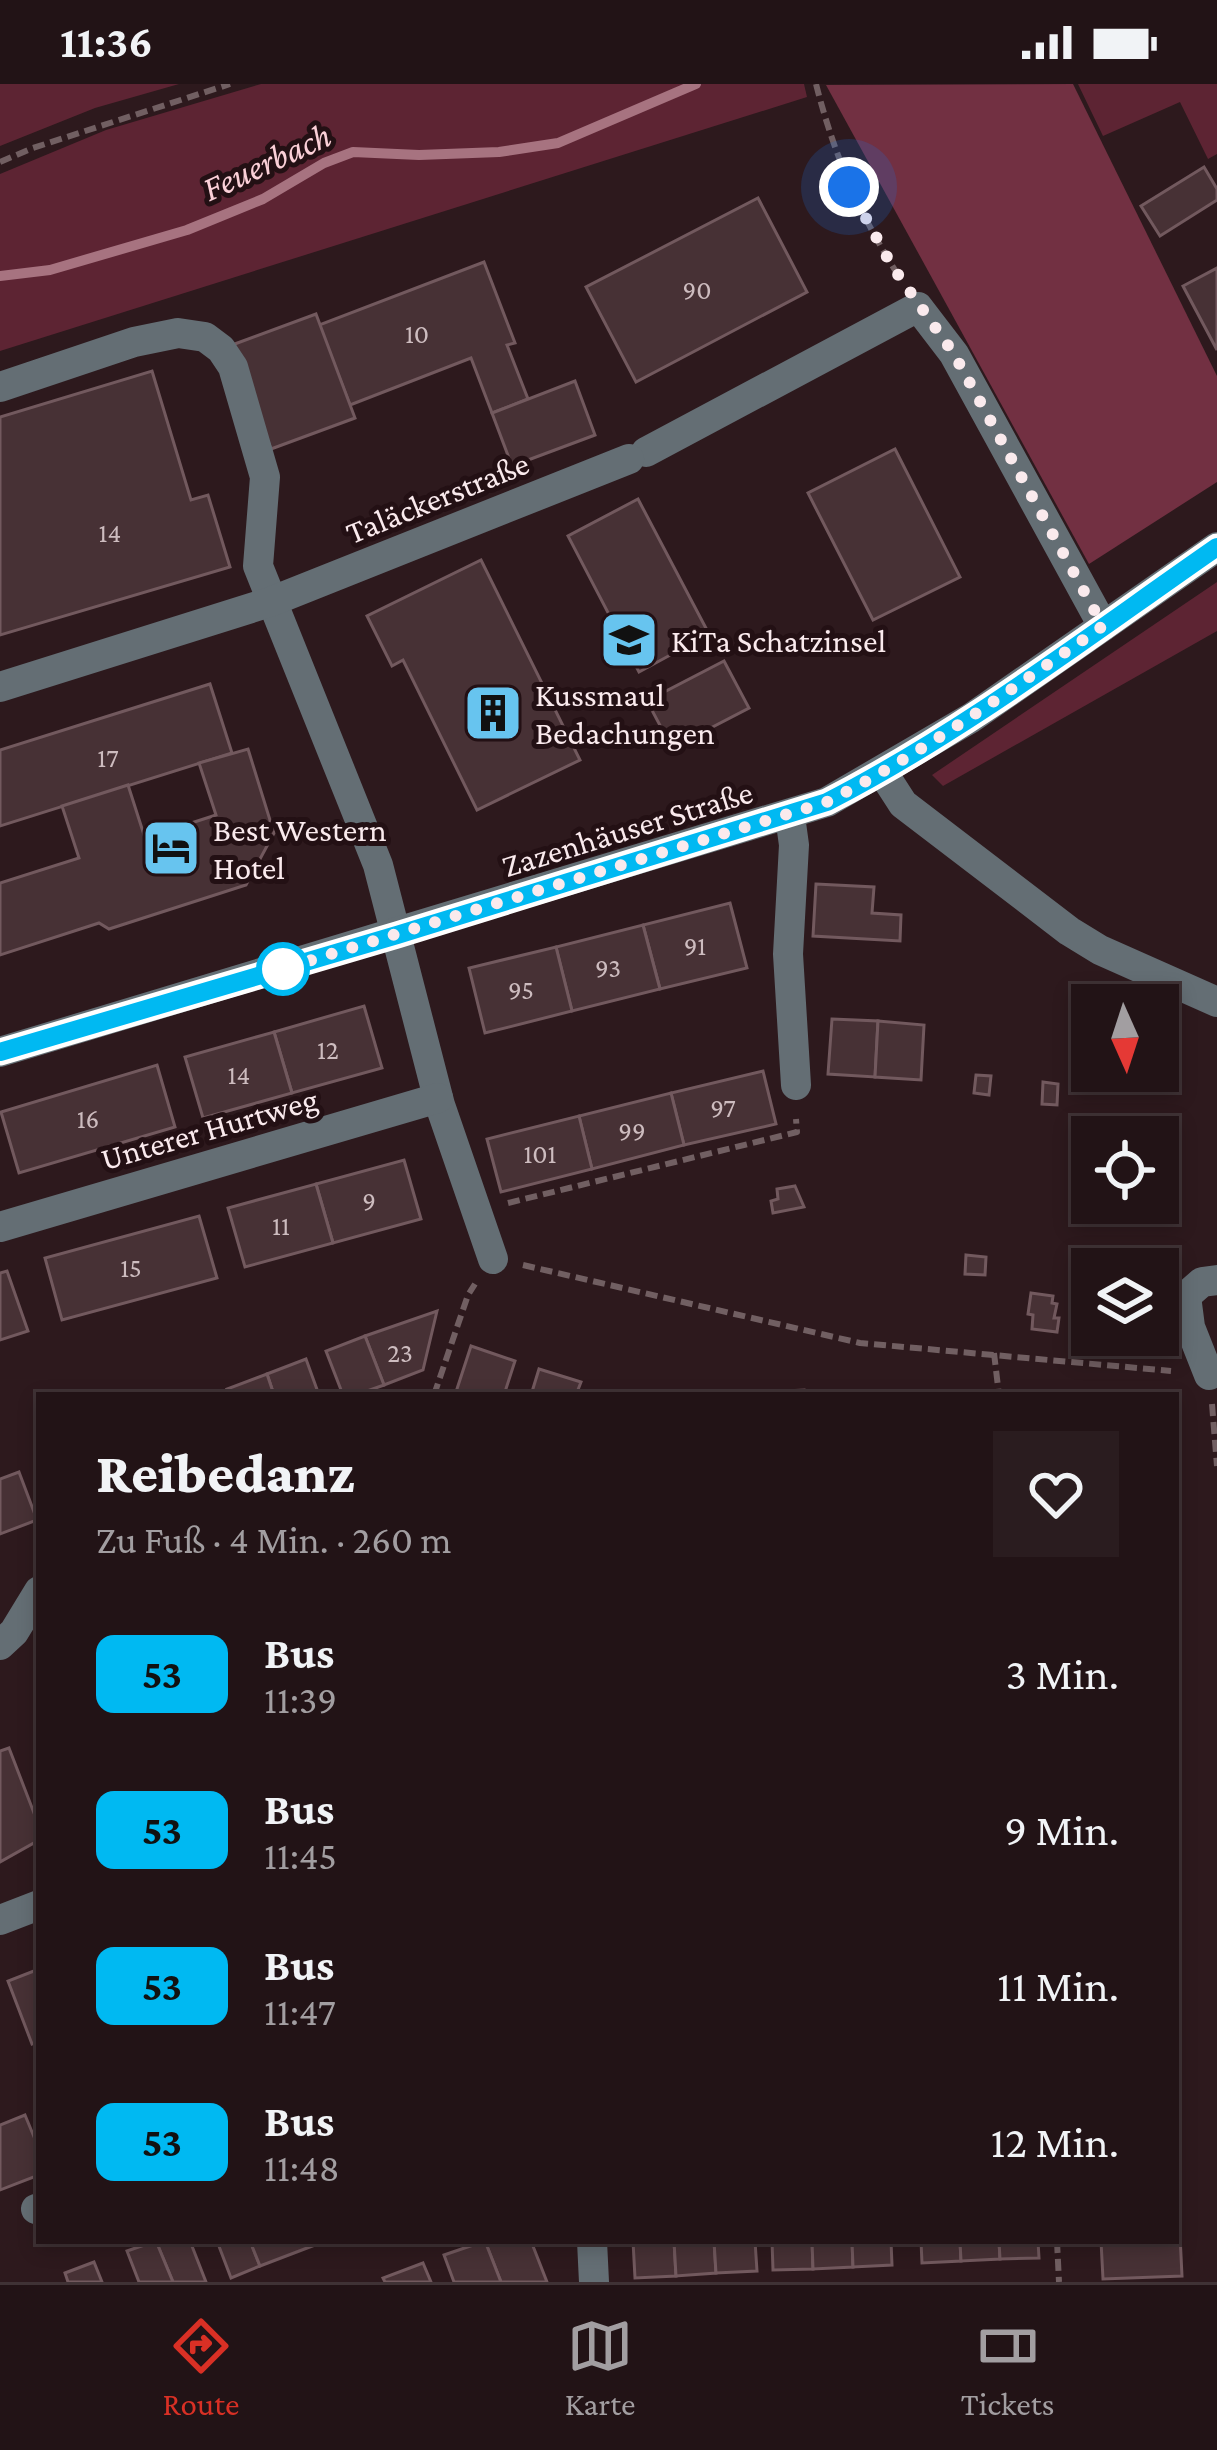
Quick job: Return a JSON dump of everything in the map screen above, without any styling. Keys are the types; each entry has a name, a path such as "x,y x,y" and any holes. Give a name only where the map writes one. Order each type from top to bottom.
{"street":[{"name":"Taläckerstraße","path":"0,687 270,602 638,455 918,307"},
{"path":"918,307 954,354 1103,626"},
{"path":"0,386 134,342 178,333 205,337 221,349 232,367 265,477 258,566 378,865 438,1098 493,1259"},
{"name":"Zazenhäuser Straße","path":"0,1052 790,816 883,773 1217,547"},
{"path":"883,773 904,804 1070,931 1100,950 1217,1002"},
{"path":"790,816 794,845 788,954 796,1085"},
{"name":"Unterer Hurtweg","path":"0,1227 438,1098"},
{"path":"1209,1375 1190,1327 1186,1296 1202,1282 1217,1280"},
{"path":"0,1645 36,1596"},
{"path":"0,1920 36,1906"},
{"path":"592,2244 594,2282"}],"path":[{"path":"0,162 230,84"},
{"path":"816,84 837,161 918,307"},
{"path":"494,1206 796,1132 796,1085"},
{"path":"435,1392 468,1295 493,1259 860,1342 1209,1375 1217,1466"},
{"path":"994,1353 998,1392"},
{"path":"1057,2244 1059,2282"}],"shaded area":[{"path":"0,84 179,84 95,108 0,146"},
{"path":"261,84 804,84 807,97 0,351 0,174 106,130"},
{"path":"1073,84 1217,376 1217,482 1089,564 826,85"},
{"path":"1078,84 1217,84 1217,154 1208,159 1180,102 1103,136"},
{"path":"1217,582 1217,631 943,786 932,775"}],"building":[{"path":"1204,167 1217,189 1217,200 1160,236 1141,206"},
{"path":"758,198 807,292 636,382 586,287"},
{"path":"484,262 515,343 507,345 528,399 492,413 471,358 350,405 319,325"},
{"path":"1217,268 1217,350 1183,286"},
{"path":"316,314 355,418 271,449 232,345"},
{"path":"152,371 191,500 208,495 230,567 0,635 0,417"},
{"path":"575,381 595,435 512,466 492,413"},
{"path":"895,449 960,577 873,620 808,493"},
{"path":"638,499 709,634 639,672 568,536"},
{"name":"Kussmaul Bedachungen","path":"481,560 580,760 477,810 403,660 392,666 367,616"},
{"path":"724,661 749,708 672,748 647,701"},
{"path":"210,684 232,753 0,826 0,750"},
{"name":"Best Western Hotel","path":"248,749 274,833 246,885 109,929 99,923 0,955 0,883 79,858 62,806 128,785 145,838 216,815 199,763"},
{"path":"816,884 874,887 872,913 901,915 900,941 813,936"},
{"path":"730,903 747,968 660,989 643,925"},
{"path":"643,925 660,989 572,1011 556,947"},
{"path":"556,947 572,1011 485,1033 469,968"},
{"path":"364,1006 382,1068 292,1093 274,1032"},
{"path":"832,1019 878,1021 875,1077 828,1074"},
{"path":"878,1021 924,1025 921,1080 875,1077"},
{"path":"274,1032 292,1093 203,1118 185,1057"},
{"path":"157,1065 175,1127 19,1173 1,1112"},
{"path":"763,1071 776,1124 684,1145 671,1093"},
{"path":"976,1075 991,1076 989,1095 974,1093"},
{"path":"1043,1082 1058,1084 1057,1105 1042,1104"},
{"path":"671,1093 684,1145 592,1169 579,1116"},
{"path":"579,1116 592,1169 501,1192 487,1139"},
{"path":"404,1160 421,1219 333,1243 316,1184"},
{"path":"316,1184 333,1243 245,1267 228,1208"},
{"path":"795,1186 804,1207 773,1213 771,1201 778,1199 777,1189"},
{"path":"199,1216 217,1278 62,1320 45,1258"},
{"path":"966,1255 986,1257 985,1275 965,1274"},
{"path":"7,1271 28,1331 0,1340 0,1273"},
{"path":"1031,1293 1053,1296 1057,1332 1032,1329"},
{"path":"437,1311 423,1370 384,1385 365,1336"},
{"path":"365,1336 384,1385 364,1392 342,1392 326,1351"},
{"path":"471,1346 515,1361 505,1392 456,1392"},
{"path":"306,1359 318,1392 273,1392 267,1374"},
{"path":"539,1369 581,1382 577,1392 532,1392"},
{"path":"267,1374 273,1392 228,1392"},
{"path":"19,1472 36,1520 0,1534 0,1479"},
{"path":"9,1748 36,1818 36,1842 0,1862 0,1751"},
{"path":"36,1970 36,2042 32,2044 8,1981"},
{"path":"25,2115 36,2142 36,2176 0,2190 0,2125"},
{"path":"1179,2214 1182,2276 1103,2279 1101,2244 1179,2244"},
{"path":"157,2244 191,2244 206,2282 173,2282"},
{"path":"157,2244 173,2282 139,2282 127,2251"},
{"path":"218,2244 251,2244 260,2266 231,2278"},
{"path":"251,2244 315,2244 315,2245 260,2266"},
{"path":"486,2244 532,2244 547,2282 501,2282"},
{"path":"486,2244 501,2282 454,2282 444,2255"},
{"path":"633,2244 674,2244 676,2276 635,2278"},
{"path":"674,2244 714,2244 716,2273 676,2276"},
{"path":"714,2244 755,2244 757,2271 716,2273"},
{"path":"772,2244 812,2244 813,2269 773,2270"},
{"path":"812,2244 852,2244 853,2267 813,2269"},
{"path":"852,2244 891,2244 892,2265 853,2267"},
{"path":"921,2244 960,2244 961,2261 922,2263"},
{"path":"960,2244 999,2244 1000,2259 961,2261"},
{"path":"999,2244 1038,2244 1039,2258 1000,2259"},
{"path":"94,2262 102,2282 68,2282 65,2273"},
{"path":"423,2263 431,2282 385,2282 383,2278"}],"waterway":[{"name":"Feuerbach","path":"0,276 50,270 187,230 263,199 324,163 353,152 499,152 558,143 696,84"}],"bus line":[{"name":"53","path":"0,1052 827,802 970,718 1217,547"}],"place":[{"name":"KiTa Schatzinsel","path":"629,640"},
{"name":"Kussmaul Bedachungen","path":"493,713"},
{"name":"Best Western Hotel","path":"171,848"}],"route":[{"path":"283,969 266,974 827,802 970,718 1103,626 954,354 892,266 849,187"}]}
